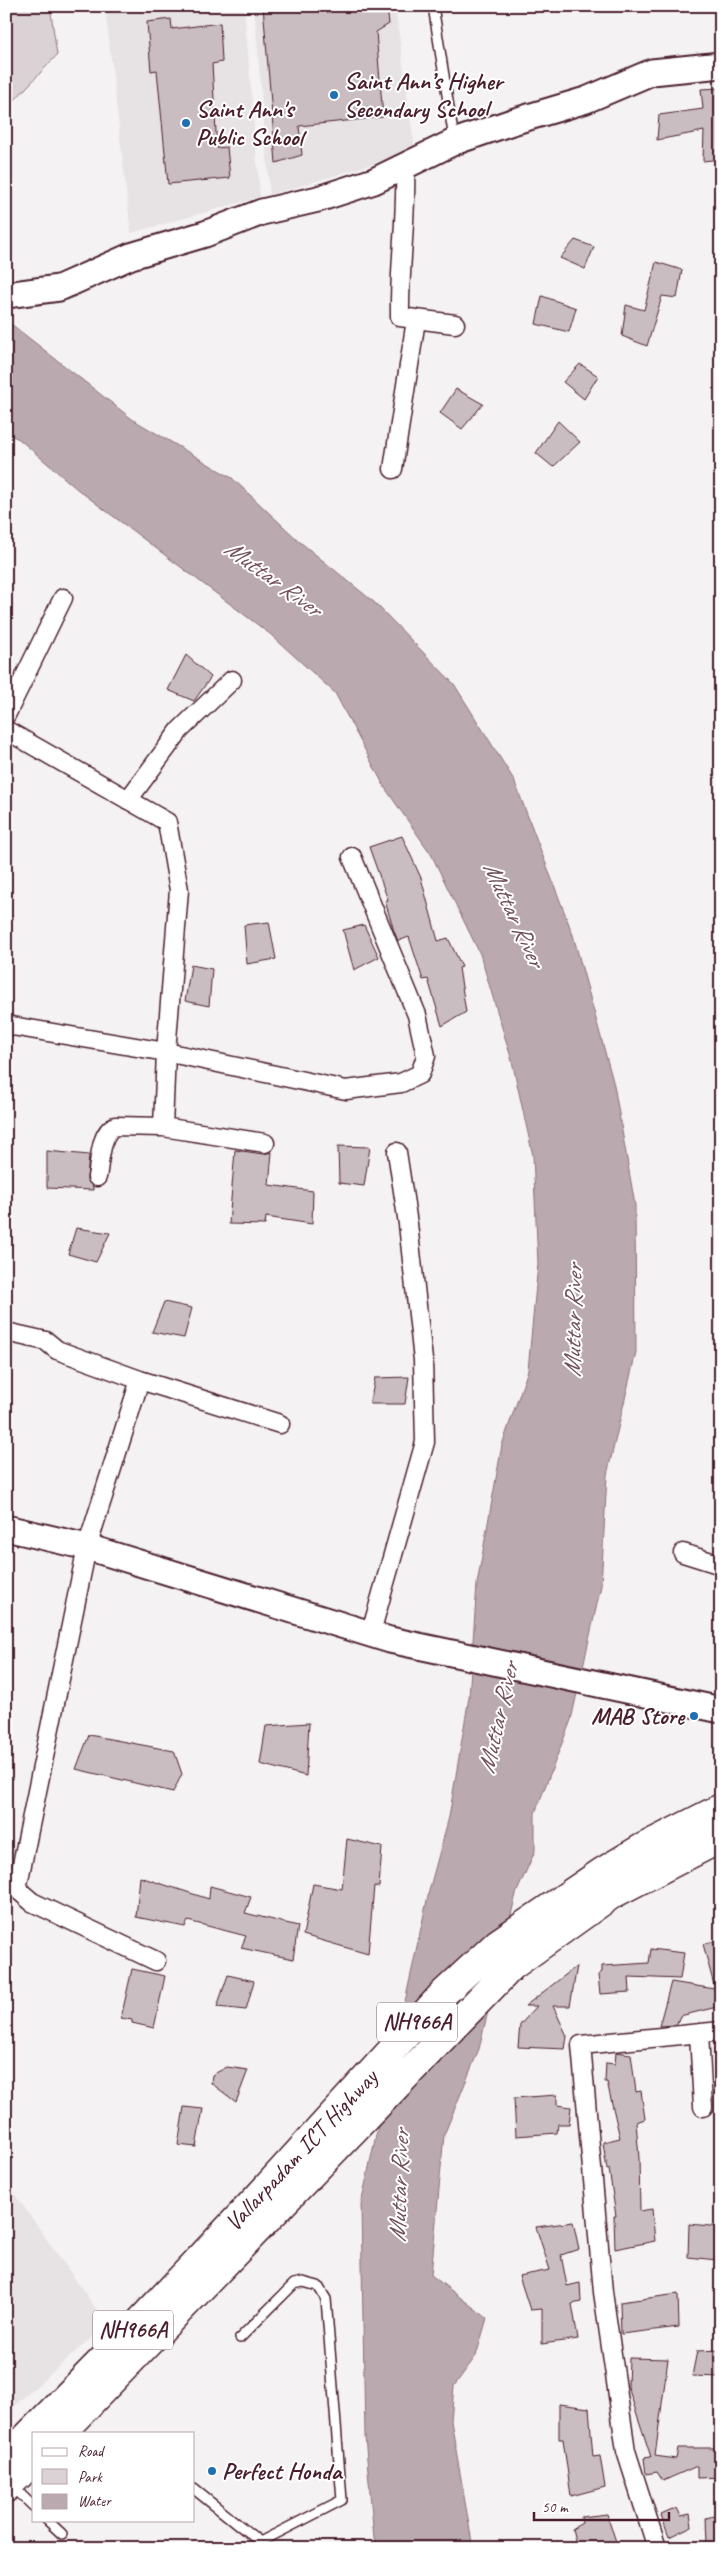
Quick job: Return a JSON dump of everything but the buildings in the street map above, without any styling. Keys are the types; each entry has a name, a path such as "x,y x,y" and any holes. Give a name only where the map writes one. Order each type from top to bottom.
{"highway":[{"name":"Vallarpadam ICT Highway","path":"607,1883 642,1848 721,1808"},
{"name":"Vallarpadam ICT Highway","path":"62,2432 265,2207 443,1994 498,1943 607,1883 721,1838"},
{"name":"Vallarpadam ICT Highway","path":"46,2432 136,2326 265,2207"},
{"name":"Vallarpadam ICT Highway","path":"8,2477 32,2449"},
{"path":"8,2477 32,2461"}],"street":[{"path":"6,295 59,288 131,256 206,234 262,212 318,199 374,181 454,142 586,100 652,72 721,65"},
{"path":"405,167 406,195 399,288 400,317 455,324"},
{"path":"393,469 416,320"},
{"path":"6,715 63,598"},
{"path":"128,800 180,730 232,680"},
{"path":"6,730 167,822 179,890 166,1052 164,1127"},
{"path":"6,1025 166,1052 346,1090 401,1083 420,1074 426,1056 417,1015 352,857"},
{"path":"97,1177 105,1137 110,1128 125,1124 164,1127 265,1143"},
{"path":"381,1636 425,1442 423,1360 408,1224 397,1152"},
{"path":"6,1332 46,1341 57,1350 140,1380 280,1424"},
{"path":"140,1380 87,1547 17,1889 32,1902 156,1961"},
{"path":"6,1528 87,1547 381,1636 713,1708"},
{"path":"683,1553 721,1565"},
{"path":"657,2548 626,2451 602,2292 581,2045 721,2031"},
{"path":"699,2033 703,2106"}],"lane":[{"path":"433,6 454,142"},
{"path":"195,2490 260,2542 342,2500 326,2299 318,2286 303,2282 294,2284 240,2338"},
{"path":"8,2477 32,2505"},
{"path":"47,2522 62,2534"}],"shaded area":[{"name":"Saint Ann's Public School","path":"105,6 244,6 260,197 131,233"},
{"name":"Saint Ann’s Higher Secondary School","path":"254,6 395,6 415,151 270,195"},
{"path":"6,2170 16,2196 107,2324 6,2413"}],"green space":[{"path":"6,6 50,6 57,55 10,105 6,106"}],"water":[{"name":"Muttar River","path":"6,320 132,419 232,478 300,542 375,603 454,684 514,780 573,935 614,1085 635,1205 636,1352 607,1475 601,1586 571,1720 535,1813 535,1851 516,1894 479,2049 444,2135 431,2275 487,2318 476,2356 454,2386 451,2421 473,2548 379,2548 374,2538 365,2437 361,2204 429,1891 449,1817 469,1697 477,1584 502,1445 528,1370 538,1264 533,1156 512,1061 480,954 431,854 385,788 335,693 270,634 77,489 19,439 6,433"}],"place":[{"name":"Saint Ann’s Higher Secondary School","path":"334,95"},
{"name":"Saint Ann's Public School","path":"186,123"},
{"name":"MAB Store","path":"694,1716"},
{"name":"Perfect Honda","path":"212,2471"}]}
